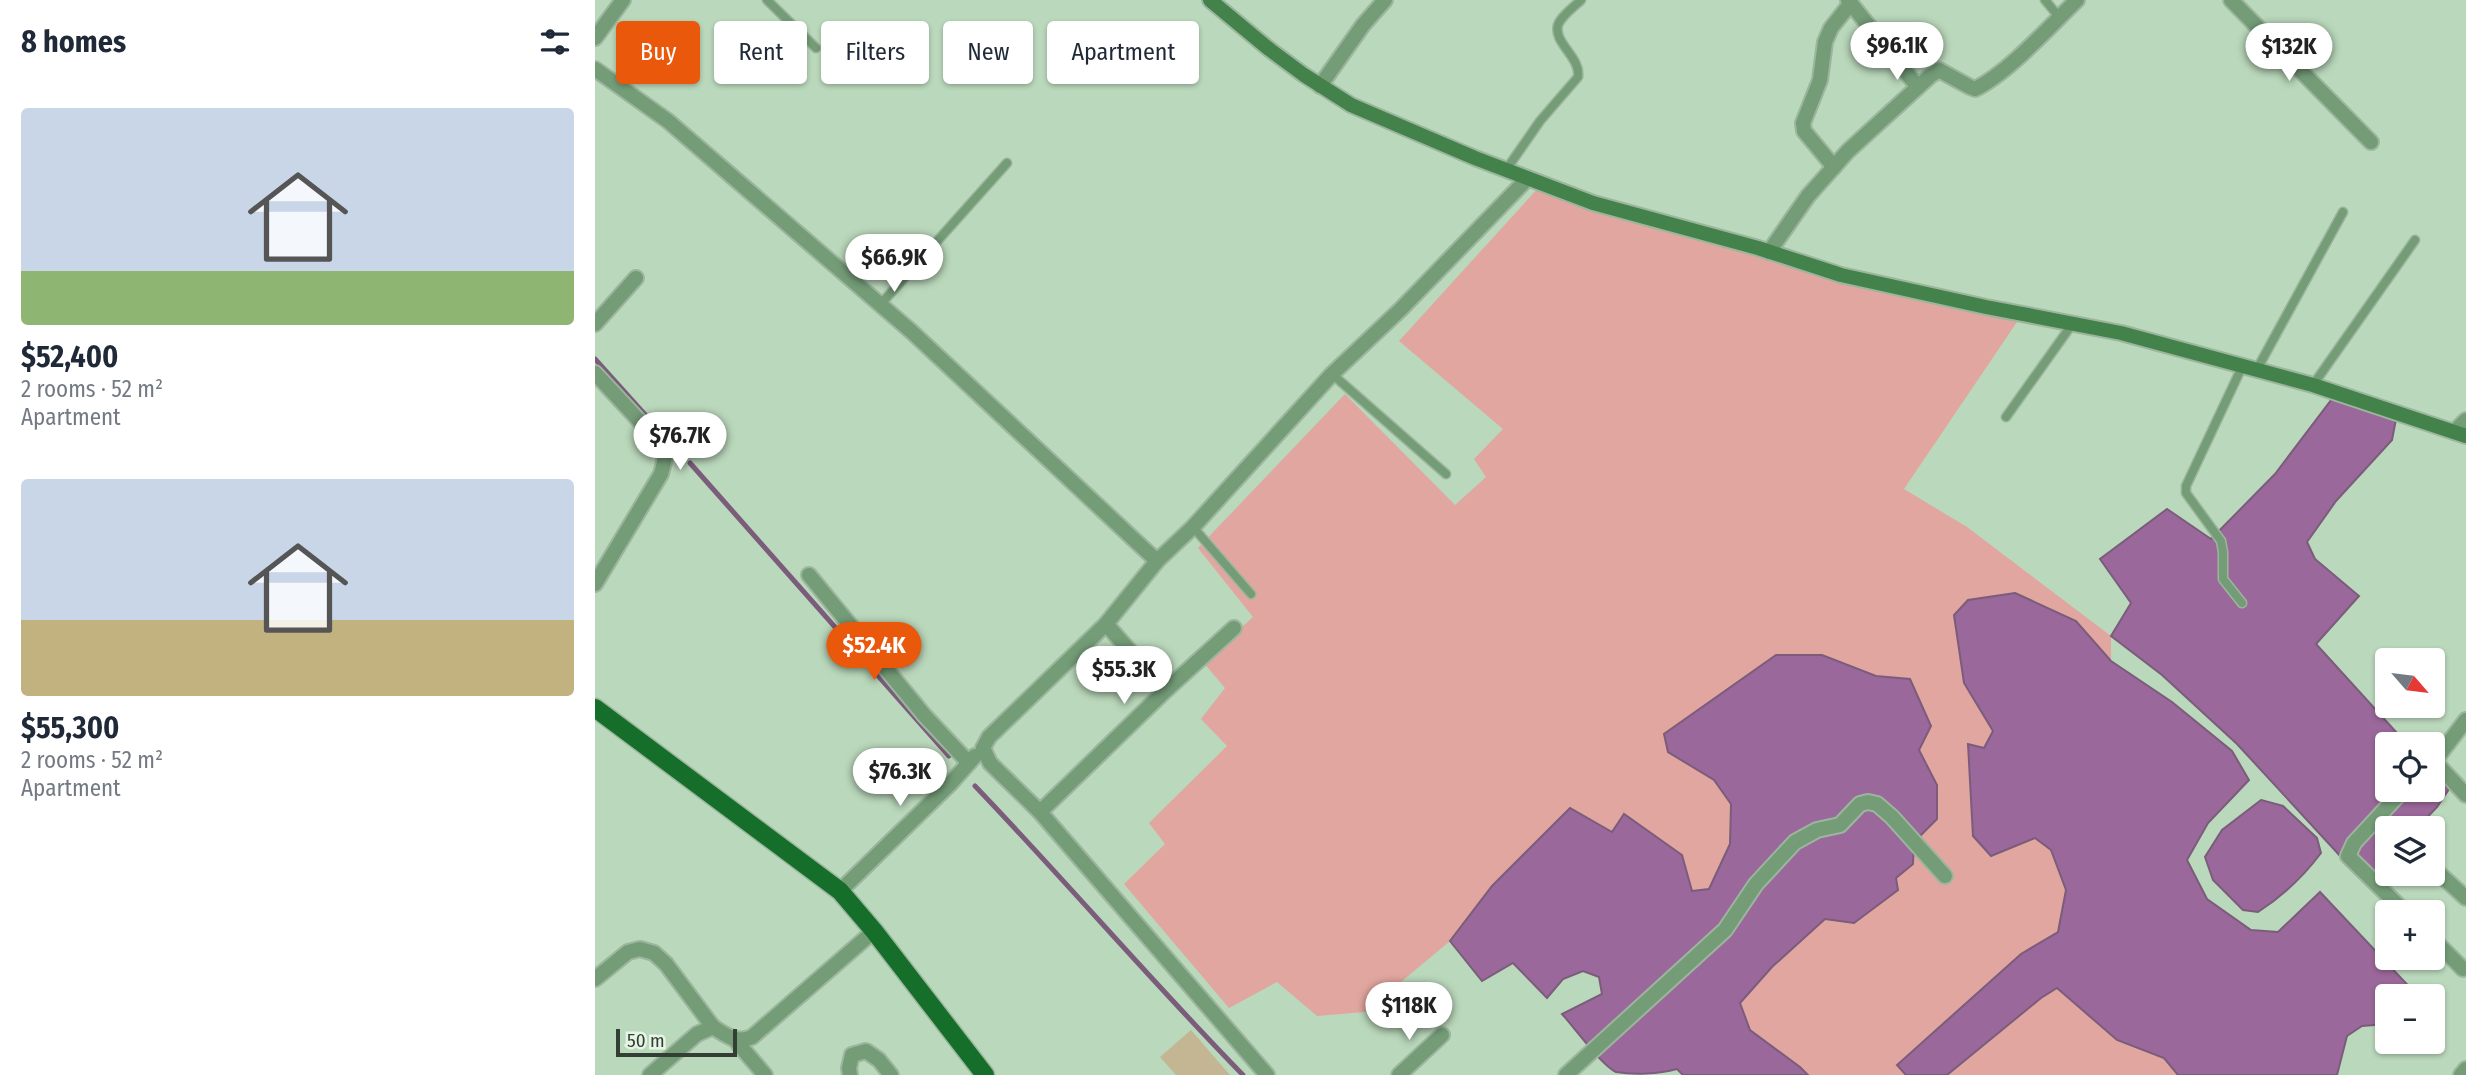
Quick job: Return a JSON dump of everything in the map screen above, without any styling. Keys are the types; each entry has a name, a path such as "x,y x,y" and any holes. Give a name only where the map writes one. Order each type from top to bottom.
{"main road":[{"path":"595,708 840,891 985,1075"}],"street":[{"path":"595,38 622,0"},
{"path":"1210,0 1269,50 1351,105 1593,203 1841,275 1986,307 2121,332 2313,385 2460,434 2466,420"},
{"path":"1320,86 1363,25 1385,0"},
{"path":"1769,252 1808,196 1834,167 1918,86 1939,70 1975,89 1984,85 2077,0"},
{"path":"2231,0 2371,142"},
{"path":"1834,167 1804,131 1803,123 1820,80 1825,42 1849,2 1918,86"},
{"path":"595,69 668,121 912,332 1157,561"},
{"path":"840,891 969,763 989,737 1106,624 1157,561 1193,527 1332,374 1401,309 1527,178"},
{"path":"595,324 636,278"},
{"path":"595,373 659,442 665,452 665,460 661,474 595,584"},
{"path":"809,575 925,715 969,763"},
{"path":"1106,624 1165,691"},
{"path":"1040,812 1234,628"},
{"path":"2445,747 2466,720"},
{"path":"983,748 990,763 1040,812 1267,1075"},
{"path":"2445,772 2466,795"},
{"path":"1566,1075 1725,930 1756,884 1795,842 1817,830 1840,825 1860,804 1877,804 1945,876"},
{"path":"2375,828 2354,843 2348,856 2375,883"},
{"path":"2445,879 2466,898"},
{"path":"2379,886 2393,900"},
{"path":"736,1041 752,1037 874,931"},
{"path":"595,979 628,952 641,949 654,953 666,964 713,1027 736,1041 765,1075"},
{"path":"2445,951 2463,969"},
{"path":"650,1075 697,1034 713,1027"},
{"path":"1399,1075 1442,1035"},
{"path":"850,1075 852,1055 866,1051 879,1060 891,1075"},
{"path":"2461,1075 2466,1069"}],"lane":[{"path":"767,0 816,48"},
{"path":"1506,170 1540,121 1579,77 1577,63 1560,40 1557,30 1564,16 1581,0"},
{"path":"2045,0 2059,16"},
{"path":"880,305 1007,163"},
{"path":"2242,603 2223,579 2221,541 2186,493 2186,486 2249,369 2343,212"},
{"path":"2313,385 2415,240"},
{"path":"2006,417 2073,323"},
{"path":"1332,374 1446,474"},
{"path":"1193,527 1251,594"}],"shaded area":[{"path":"1540,186 1769,243 1881,283 2019,319 1904,489 1967,527 2111,636 2111,661 2076,621 1964,683 1993,732 1984,748 1969,744 1992,856 2035,838 2051,850 2066,890 2058,932 2021,954 1897,1064 1906,1075 1808,1075 1750,1030 1740,1003 1772,967 1825,919 1854,923 1896,878 1937,785 1919,750 1911,679 1876,676 1823,655 1776,655 1725,692 1668,752 1714,780 1731,804 1730,844 1709,889 1692,891 1623,815 1612,832 1570,808 1492,886 1450,941 1365,1012 1317,1016 1277,982 1229,1008 1124,884 1165,844 1149,823 1227,746 1201,719 1225,688 1203,662 1253,617 1198,548 1345,394 1455,505 1486,477 1474,459 1503,429 1399,341"},
{"path":"2338,391 2397,414 2392,440 2336,501 2307,542 2315,559 2359,596 2316,644 2375,709 2375,718 2383,718 2396,732 2375,732 2375,802 2440,802 2428,816 2375,816 2375,873 2365,883 2237,744 2162,675 2111,636 2131,603 2100,559 2167,509 2211,539 2275,474"},
{"path":"2015,593 2076,621 2111,661 2172,702 2232,751 2249,780 2208,823 2187,860 2207,899 2251,930 2278,932 2320,892 2375,950 2375,970 2394,970 2407,984 2375,984 2375,1025 2362,1026 2347,1036 2337,1075 2178,1075 2164,1058 2117,1040 2057,988 1947,1075 1906,1075 1897,1065 2021,954 2058,932 2066,890 2051,850 2035,838 1991,856 1973,836 1968,744 1984,748 1993,731 1964,683 1954,615 1968,600"},
{"path":"1776,655 1822,655 1876,676 1910,679 1931,726 1919,750 1937,785 1937,819 1914,842 1913,864 1896,878 1898,890 1854,923 1825,919 1772,967 1740,1003 1750,1030 1808,1075 1683,1075 1677,1069 1646,1074 1616,1072 1596,1054 1562,1014 1602,994 1599,977 1583,971 1563,979 1547,998 1513,963 1482,981 1450,941 1492,886 1570,808 1612,832 1624,814 1682,855 1692,891 1709,889 1730,844 1731,804 1714,780 1668,752 1664,734"},
{"path":"2261,800 2283,806 2317,838 2321,853 2292,886 2258,912 2243,910 2213,880 2205,857 2222,830"},
{"path":"2057,988 2117,1040 2164,1058 2178,1075 1947,1075"}],"building":[{"path":"1191,1030 1230,1075 1176,1075 1160,1057"}],"waterway":[{"path":"595,359 666,438"},
{"path":"690,463 949,756"},
{"path":"975,786 1243,1075"}]}
